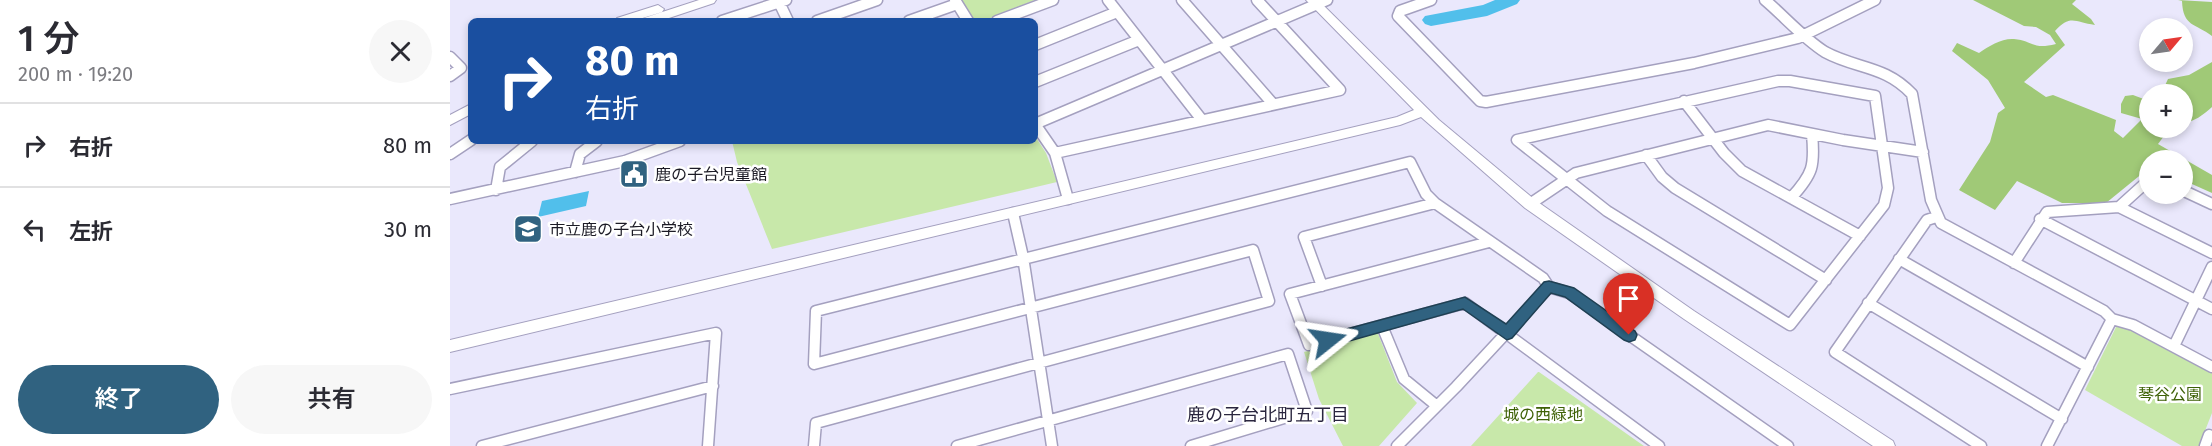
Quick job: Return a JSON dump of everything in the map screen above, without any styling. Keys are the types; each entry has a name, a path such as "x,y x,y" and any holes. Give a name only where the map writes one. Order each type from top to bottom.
{"street":[{"path":"630,18 682,0"},
{"path":"671,17 710,0"},
{"path":"826,18 877,0"},
{"path":"1004,18 1040,2 1053,0"},
{"path":"1108,0 1202,120"},
{"path":"1182,0 1273,104"},
{"path":"1054,153 1340,90 1257,0"},
{"path":"1431,0 1400,11 1398,15 1480,101 1486,102 1694,63 1804,35 1875,0"},
{"path":"1766,0 1804,35 1832,56 1875,67 1903,83 1914,100 1936,218 1941,223 2104,311 2112,319 2133,325 2212,367"},
{"path":"731,18 781,1 787,18"},
{"path":"916,18 956,2 966,18"},
{"path":"1038,123 1319,2 1423,111 1530,204 1689,315 1887,446"},
{"path":"1038,44 1117,12"},
{"path":"1038,81 1139,40"},
{"path":"450,57 461,68 450,76"},
{"path":"1778,81 1790,81 1875,96 1888,188 1884,205 1790,326 1608,211 1517,140 1684,101 1778,81"},
{"path":"450,110 468,99"},
{"path":"1684,101 1731,162 1742,171 1860,236"},
{"path":"450,121 468,110"},
{"path":"450,346 1400,121 1423,111"},
{"path":"1530,204 1576,173 1768,125 1923,152"},
{"path":"1038,129 1054,153 1068,199"},
{"path":"1791,198 1813,174 1816,163 1812,134"},
{"path":"450,154 468,142"},
{"path":"496,190 500,166 528,144"},
{"path":"575,172 580,154 593,144"},
{"path":"450,200 624,161 672,144"},
{"path":"1646,155 1662,177 1674,188 1826,280"},
{"path":"814,446 816,423 1039,361 1269,301 1253,250 814,364 816,311 1023,257 1410,162 1426,194 1435,203 1543,278 1549,287 1569,293 1788,446"},
{"path":"2119,207 2139,189"},
{"path":"2193,195 2212,204"},
{"path":"1322,285 1304,237 1435,203"},
{"path":"2013,262 2040,219 2047,212 2119,207 2212,253"},
{"path":"1013,213 1023,257 1052,446"},
{"path":"1936,218 1927,220 1835,352 1981,446"},
{"path":"2040,219 2212,309"},
{"path":"1490,242 1290,294 1310,345 1465,303 1659,446"},
{"path":"1899,259 2088,367"},
{"path":"2174,346 2212,267"},
{"path":"1397,446 1549,287"},
{"path":"1868,303 2062,419"},
{"path":"2047,446 2112,319"},
{"path":"1383,326 1404,379 1437,406"},
{"path":"450,389 716,333 708,446"},
{"path":"957,446 1288,354 1307,411 1191,446"},
{"path":"489,445 713,386"},
{"path":"2205,446 2209,435 2212,437"}],"green space":[{"path":"959,0 1035,0 990,18 972,18"},
{"path":"1973,0 2076,0 2072,4 2095,25 2073,20 2060,26 2055,31 2065,45 2024,82 2046,97 2053,95 2116,120 2114,131 2123,138 2139,122 2139,138 2162,138 2158,144 2168,150 2139,150 2139,176 2106,203 2062,203 2017,181 1995,210 1959,190 1990,142 1998,113 2005,108 1988,80 1952,51 1957,43 1979,53 1996,43 2009,39 2021,40 2037,46 2056,44 2050,35 2036,27 2024,26"},
{"path":"2178,0 2212,2 2212,36 2193,24 2193,18 2186,18 2182,1"},
{"path":"2212,62 2212,107 2193,120 2193,84 2166,84 2168,79 2189,75"},
{"path":"2125,96 2139,97 2139,118 2121,113 2121,104"},
{"path":"1038,141 1046,153 1057,182 772,249 737,162 733,144 1038,144"},
{"path":"2193,164 2212,175 2212,193 2193,184"},
{"name":"琴谷公園","path":"2119,321 2212,372 2212,413 2199,446 2182,446 2085,390"},
{"path":"1377,331 1397,382 1417,403 1379,446 1343,446 1319,399 1304,352"},
{"name":"城の西緑地","path":"1539,372 1644,446 1471,446"}],"water":[{"path":"589,191 586,206 538,217 542,201"}],"waterway":[{"path":"1431,20 1487,10 1511,0"}],"place":[{"name":"鹿の子台児童館","path":"634,174"},
{"name":"市立鹿の子台小学校","path":"528,229"}],"district":[{"name":"鹿の子台北町五丁目","path":"1268,415"}],"route":[{"path":"1328,340 1465,303 1507,333 1549,287 1569,293 1629,335"}]}
